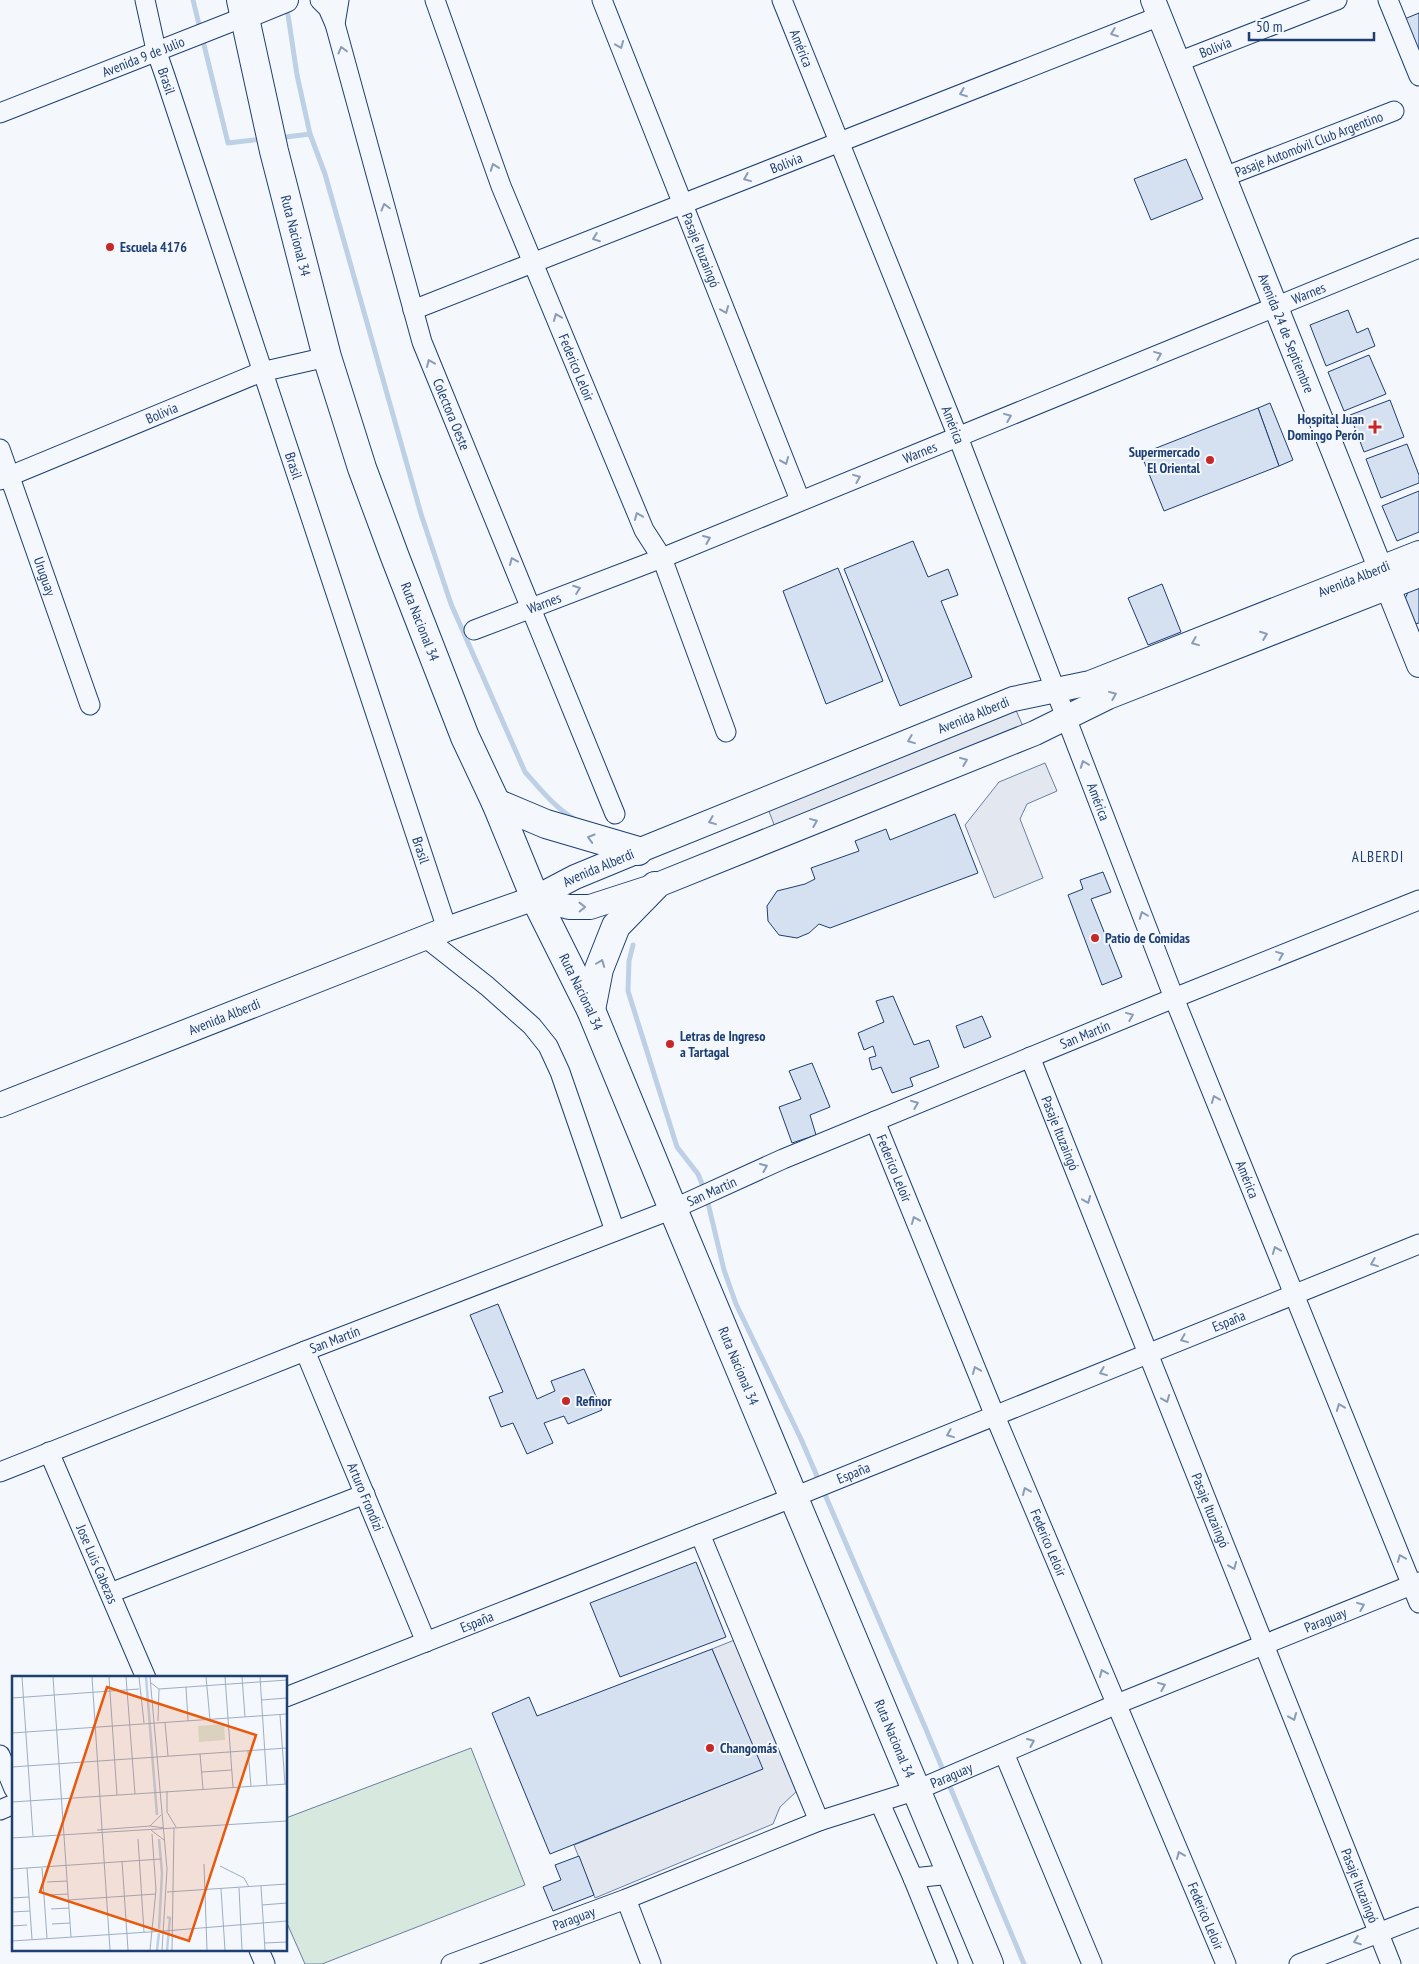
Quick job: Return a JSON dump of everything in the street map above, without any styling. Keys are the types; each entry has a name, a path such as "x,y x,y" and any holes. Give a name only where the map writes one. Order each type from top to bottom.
{"highway":[{"name":"Ruta Nacional 34","path":"242,8 274,151 328,357 362,468 395,558 465,737 496,803 535,898 591,1010 672,1209 812,1490 936,1782 951,1874 988,1964"},
{"path":"496,803 546,824 638,851"},
{"path":"591,1010 599,969 616,926 656,886"}],"main road":[{"name":"Avenida 9 de Julio","path":"242,8 286,0"},
{"name":"Avenida 24 de Septiembre","path":"1156,8 1419,665"},
{"name":"Avenida Alberdi","path":"535,898 569,907 590,908 656,886 1034,732 1108,697 1384,578 1419,553"},
{"name":"Avenida Alberdi","path":"0,1105 437,934 535,898 575,877 1013,699 1090,683 1384,578 1419,575"},
{"path":"754,803 748,821 752,831 769,840"}],"street":[{"name":"Brasil","path":"145,0 156,50 261,372 437,934"},
{"path":"320,0 328,8 335,24"},
{"name":"Colectora Oeste","path":"339,0 335,24 422,342 532,606 615,814"},
{"name":"Federico Leloir","path":"435,0 501,186 644,530 662,558 726,732"},
{"name":"Pasaje Ituzaingó","path":"602,0 800,500"},
{"name":"América","path":"782,0 958,437 1174,998 1294,1295 1415,1584 1419,1603"},
{"name":"Bolivia","path":"1178,62 1337,0"},
{"path":"1388,0 1419,76"},
{"name":"Avenida 9 de Julio","path":"0,113 201,33 242,8"},
{"name":"Bolivia","path":"413,310 839,141 1156,8"},
{"name":"Pasaje Automóvil Club Argentino","path":"1224,177 1394,110"},
{"name":"Warnes","path":"474,630 532,606 662,558 1419,248"},
{"name":"Bolivia","path":"5,478 261,372 328,357"},
{"name":"Uruguay","path":"0,449 5,478 90,705"},
{"name":"San Martín","path":"0,1472 305,1351 615,1232 672,1209 754,1171 875,1121 1419,900"},
{"path":"437,934 487,986 532,1026 548,1046 560,1072 615,1232"},
{"name":"Pasaje Ituzaingó","path":"1030,1057 1391,1964"},
{"name":"Federico Leloir","path":"875,1121 995,1416 1226,1964"},
{"name":"España","path":"288,1696 812,1490 1419,1244"},
{"name":"Arturo Frondizi","path":"305,1351 426,1642"},
{"name":"Jose Luis Cabezas","path":"49,1452 145,1676"},
{"path":"110,1593 365,1494"},
{"path":"700,1534 819,1821"},
{"name":"Paraguay","path":"451,1964 626,1899 819,1821 880,1803 936,1782 1117,1704 1415,1584"},
{"path":"1004,1753 1092,1964"},
{"path":"0,1755 12,1783"},
{"path":"880,1803 948,1964"},
{"path":"0,1810 12,1805"},
{"path":"913,1878 951,1874"},
{"path":"626,1899 651,1964"},
{"path":"1299,1964 1419,1917"},
{"path":"260,1952 265,1964"}],"shaded area":[{"path":"1015,708 1025,731 776,830 767,806"},
{"path":"1045,763 1057,791 1027,804 1020,819 1043,878 994,898 965,825 999,782"},
{"path":"737,1639 799,1789 780,1807 773,1824 595,1898 574,1845 762,1769 712,1649"},
{"path":"471,1748 525,1885 322,1964 305,1964 288,1926 288,1817"}],"building":[{"path":"1419,13 1419,63 1402,20"},
{"path":"1186,159 1203,199 1151,220 1134,179"},
{"path":"1348,310 1357,333 1368,328 1375,346 1326,366 1310,325"},
{"path":"1369,355 1386,394 1344,411 1328,372"},
{"path":"1390,400 1404,437 1364,452 1350,415"},
{"path":"1270,403 1293,460 1279,466 1258,408"},
{"name":"Supermercado El Oriental","path":"1258,408 1279,466 1164,511 1141,454"},
{"path":"1407,444 1419,475 1419,483 1381,498 1366,459"},
{"path":"1419,491 1419,532 1397,541 1382,506"},
{"path":"913,541 928,577 948,569 958,595 941,601 972,677 900,706 844,569"},
{"path":"838,568 883,681 826,704 783,591"},
{"path":"1162,584 1181,632 1148,645 1128,598"},
{"path":"1419,586 1419,623 1414,624 1405,599 1409,590"},
{"path":"955,814 978,873 830,928 819,924 809,933 797,938 779,935 768,921 767,906 777,891 805,884 815,879 811,868 859,851 855,841 886,829 890,840"},
{"name":"Patio de Comidas","path":"1103,872 1111,892 1091,899 1122,977 1102,985 1068,895 1083,889 1080,880"},
{"path":"893,996 914,1045 929,1040 939,1067 910,1078 913,1086 892,1093 881,1067 872,1070 869,1058 876,1056 873,1046 864,1050 858,1033 884,1022 876,1001"},
{"path":"982,1016 991,1037 964,1048 956,1026"},
{"path":"812,1063 830,1107 810,1115 816,1135 792,1143 779,1107 801,1099 789,1071"},
{"path":"498,1304 537,1399 555,1391 551,1381 584,1369 602,1410 568,1424 564,1416 544,1423 553,1443 527,1454 513,1423 501,1427 489,1397 503,1392 470,1315"},
{"path":"696,1562 726,1637 620,1677 590,1603"},
{"path":"712,1649 763,1769 550,1854 492,1713 529,1697 537,1716"},
{"path":"579,1856 594,1895 553,1911 543,1887 561,1880 555,1865"}],"waterway":[{"path":"193,0 228,143 262,139"},
{"path":"288,15 297,75 310,134 325,174 421,514 451,604 525,772 542,792 576,820"},
{"path":"278,138 310,134"},
{"path":"633,945 629,961 628,991 677,1147 698,1174 705,1191"},
{"path":"707,1199 724,1270 736,1304 820,1483"},
{"path":"823,1490 1024,1964"}],"place":[{"name":"Escuela 4176","path":"110,247"},
{"name":"Hospital Juan Domingo Perón","path":"1375,427"},
{"name":"Supermercado El Oriental","path":"1210,460"},
{"name":"Patio de Comidas","path":"1095,938"},
{"name":"Letras de Ingreso a Tartagal","path":"670,1044"},
{"name":"Refinor","path":"566,1401"},
{"name":"Changomás","path":"710,1748"}],"district":[{"name":"ALBERDI","path":"1378,856"}]}
